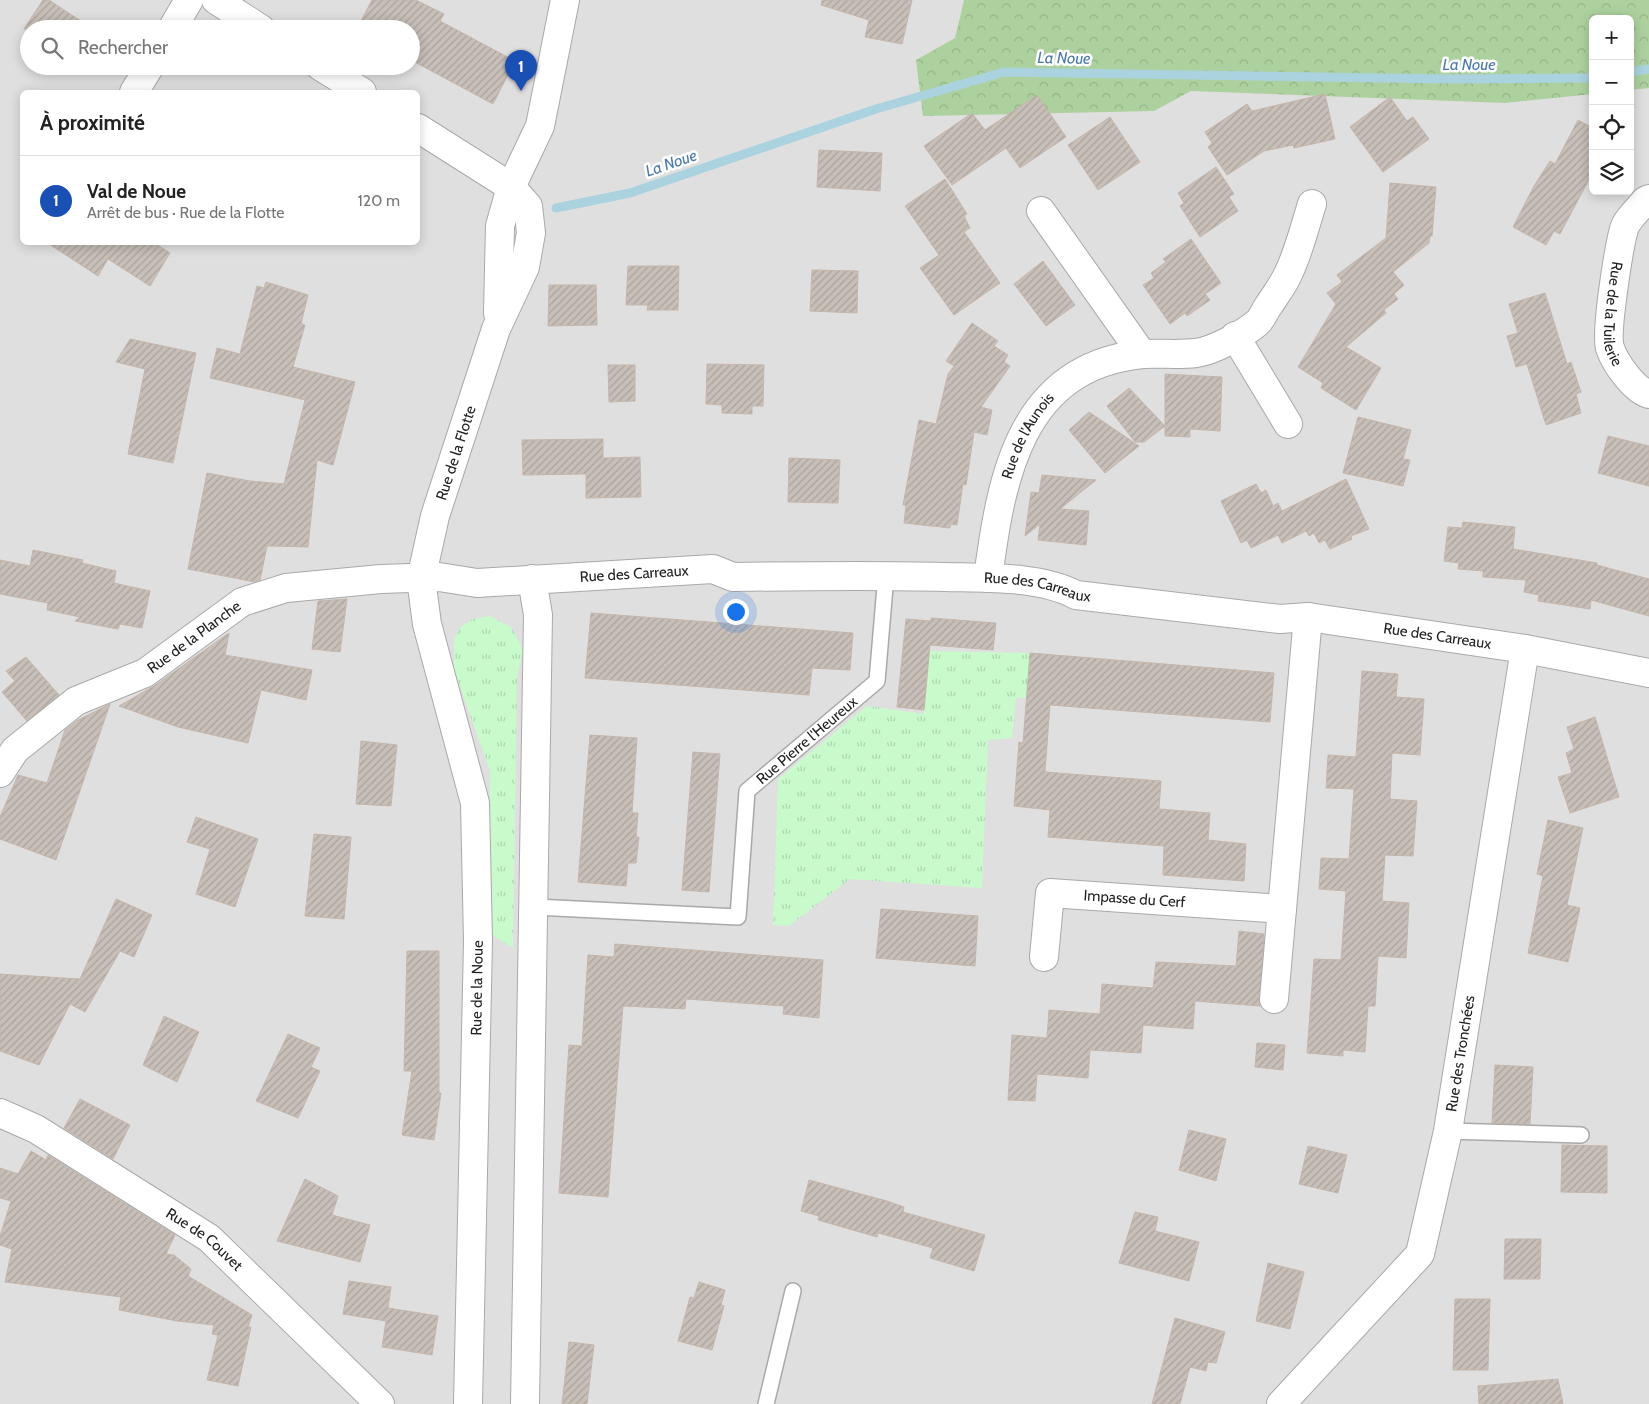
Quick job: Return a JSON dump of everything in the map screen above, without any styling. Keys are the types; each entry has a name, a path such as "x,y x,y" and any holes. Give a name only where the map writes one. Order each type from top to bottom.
{"street":[{"path":"177,20 189,0"},
{"path":"216,0 247,20"},
{"name":"Rue de la Flotte","path":"422,578 435,516 496,329 500,271 500,226 511,187 540,126 564,0"},
{"path":"135,90 144,75"},
{"path":"335,75 359,90"},
{"path":"420,129 511,187"},
{"name":"Rue de la Tuilerie","path":"1649,199 1645,201 1625,227 1609,318 1610,347 1627,378 1643,392 1649,394"},
{"name":"Rue de l'Aunois","path":"988,578 996,514 1002,489 1012,460 1034,414 1047,398 1077,375 1117,359 1142,354 1197,353 1215,348 1258,323 1289,272 1312,204"},
{"path":"1041,211 1142,354"},
{"path":"1235,336 1288,424"},
{"name":"Rue des Carreaux","path":"422,578 439,577 477,583 713,569 733,577 886,575 988,578 1059,586 1076,595 1280,620 1308,617 1525,649 1649,673"},
{"name":"Rue de la Planche","path":"0,773 15,750 76,702 145,673 242,602 286,588 422,578"},
{"name":"Rue de la Noue","path":"422,578 427,624 475,803 478,941 468,1404"},
{"path":"525,1404 538,615 532,579"},
{"path":"1274,999 1308,617"},
{"name":"Rue des Tronchées","path":"1282,1404 1420,1254 1448,1131 1525,649"},
{"name":"Impasse du Cerf","path":"1044,957 1050,893 1282,909"},
{"name":"Rue de Couvet","path":"0,1113 36,1129 209,1238 380,1404"}],"lane":[{"name":"Rue Pierre l'Heureux","path":"534,907 738,917 747,791 878,681 886,575"},
{"path":"1448,1131 1581,1135"},
{"path":"766,1404 792,1291"}],"shaded area":[{"path":"0,0 1649,0 1649,1404 0,1404"}],"green space":[{"path":"964,0 1649,0 1649,88 1634,90 1634,15 1589,15 1589,94 1505,103 1191,91 1154,111 923,116 916,60 955,38"},
{"path":"490,616 511,627 523,649 517,678 513,948 489,933 490,771 454,669 454,639 461,627 473,619"},
{"path":"929,651 1030,653 1027,698 1016,698 1012,738 988,740 982,888 850,879 789,926 773,925 778,779 867,706 924,714"}],"building":[{"path":"43,0 49,0 79,20 30,20"},
{"path":"372,0 416,0 444,14 440,21 515,61 493,104 420,65 420,20 362,20"},
{"path":"822,0 912,0 902,44 865,37 869,20 821,5"},
{"path":"1325,94 1335,139 1294,148 1293,145 1264,151 1227,175 1208,147 1212,143 1205,132 1247,104 1252,111"},
{"path":"1037,95 1066,137 1020,168 1006,148 952,185 924,146 972,113 985,130"},
{"path":"1390,97 1407,121 1413,117 1429,139 1383,172 1350,127"},
{"path":"1110,117 1140,162 1098,190 1068,145"},
{"path":"1578,120 1589,126 1589,180 1560,234 1554,231 1546,245 1513,227 1534,186 1550,161 1555,164"},
{"path":"819,150 882,153 880,191 817,187"},
{"path":"1216,167 1234,194 1229,197 1238,211 1200,237 1180,206 1184,203 1178,193"},
{"path":"945,179 967,214 964,216 970,228 964,232 1000,283 954,315 920,268 939,255 905,206"},
{"path":"1390,183 1436,187 1432,236 1430,236 1429,243 1393,272 1404,285 1394,294 1398,299 1384,310 1386,313 1346,347 1381,368 1356,410 1321,388 1323,383 1298,367 1336,304 1327,293 1342,282 1337,275 1386,238"},
{"path":"1191,239 1221,283 1205,294 1210,300 1187,316 1185,313 1170,324 1143,285 1154,278 1151,273 1166,262 1163,259"},
{"path":"51,245 158,245 170,253 150,286 108,259 98,276"},
{"path":"1043,261 1075,305 1046,326 1014,284"},
{"path":"628,266 679,266 678,310 647,310 648,305 626,305"},
{"path":"812,270 858,271 857,313 810,311"},
{"path":"266,282 308,295 301,324 305,325 293,367 355,382 333,465 317,460 308,547 267,546 260,580 255,582 188,569 207,473 250,481 284,484 305,400 210,378 217,348 240,354 257,286 264,288"},
{"path":"549,285 596,285 597,325 548,326"},
{"path":"1545,293 1567,364 1571,362 1581,392 1576,394 1581,413 1546,425 1527,364 1516,367 1507,336 1518,333 1509,304"},
{"path":"972,323 998,341 994,346 1008,355 1004,362 1010,366 981,407 992,410 987,435 974,432 966,485 963,484 957,525 951,524 950,528 904,523 906,505 903,505 919,420 936,424 948,374 954,366 946,361"},
{"path":"130,339 196,353 173,463 128,454 145,369 116,362"},
{"path":"707,364 764,365 763,406 752,406 752,414 722,413 722,405 706,404"},
{"path":"608,365 635,365 635,401 609,402"},
{"path":"1165,374 1222,377 1220,431 1190,429 1190,437 1165,436"},
{"path":"1129,388 1165,426 1144,442 1135,442 1107,406"},
{"path":"1089,412 1139,446 1105,473 1069,430"},
{"path":"1358,417 1411,430 1403,459 1410,460 1403,486 1343,473"},
{"path":"1608,436 1649,446 1649,486 1598,473"},
{"path":"603,439 603,458 640,457 641,497 586,498 586,474 523,475 522,440"},
{"path":"789,458 840,460 838,503 788,502"},
{"path":"1042,475 1096,480 1060,509 1089,511 1086,545 1038,540 1040,524 1025,536 1031,492 1039,493"},
{"path":"1346,479 1369,529 1351,536 1352,539 1330,549 1325,540 1319,543 1314,533 1309,536 1306,531 1282,543 1278,535 1251,548 1247,540 1241,543 1221,501 1256,484 1261,493 1266,490 1273,506 1278,503 1282,511"},
{"path":"1463,522 1515,527 1513,549 1597,563 1597,565 1649,579 1649,616 1591,600 1590,609 1538,601 1539,595 1524,592 1526,580 1483,577 1483,571 1458,569 1459,563 1444,561 1448,527 1462,528"},
{"path":"33,550 83,560 82,563 116,571 114,583 150,591 142,628 120,624 118,629 75,621 80,617 47,610 48,603 0,594 0,560 30,566"},
{"path":"347,599 340,652 312,649 318,601"},
{"path":"591,613 853,633 850,670 812,668 809,695 585,678"},
{"path":"931,618 996,623 993,650 930,645 924,710 897,707 906,619 931,621"},
{"path":"229,633 225,655 312,670 306,700 261,690 248,743 178,727 119,706 154,686"},
{"path":"1030,653 1274,673 1270,722 1050,705 1045,772 1161,781 1159,809 1210,813 1208,840 1246,844 1244,881 1163,875 1164,846 1048,837 1050,810 1014,806 1019,742 1023,743"},
{"path":"26,657 59,695 27,721 2,692 15,681 6,671"},
{"path":"1362,671 1398,674 1396,697 1424,699 1420,755 1392,753 1390,799 1417,801 1413,856 1385,855 1382,901 1409,903 1406,958 1378,956 1375,1006 1368,1006 1365,1052 1343,1050 1343,1056 1307,1053 1314,959 1341,960 1346,891 1319,889 1321,858 1349,859 1354,789 1326,788 1328,755 1356,757"},
{"path":"110,704 56,860 0,839 0,817 18,775 47,783 65,730 78,720"},
{"path":"1595,717 1619,797 1570,813 1558,777 1572,773 1566,753 1574,749 1567,727"},
{"path":"590,735 637,738 632,813 638,813 636,837 639,837 636,863 628,863 626,886 578,882"},
{"path":"361,741 397,745 391,806 356,804"},
{"path":"693,752 720,754 709,892 682,890"},
{"path":"196,817 258,839 235,907 196,894 210,849 187,842"},
{"path":"1548,820 1583,828 1567,905 1580,908 1568,962 1528,953 1543,876 1537,874"},
{"path":"314,834 351,837 344,919 305,916"},
{"path":"116,899 152,915 134,957 120,951 85,1012 70,1004 39,1065 0,1051 0,974 80,979"},
{"path":"881,909 978,916 975,966 876,958"},
{"path":"1239,931 1264,934 1260,1006 1195,1001 1193,1029 1143,1025 1141,1053 1090,1050 1088,1078 1037,1074 1035,1101 1008,1100 1012,1035 1047,1038 1049,1010 1100,1014 1102,984 1153,988 1156,962 1236,966"},
{"path":"615,944 823,960 819,1018 783,1014 784,1006 686,999 685,1009 623,1006 608,1197 559,1193 569,1045 582,1046 588,955 614,957"},
{"path":"407,951 439,951 439,1093 441,1093 434,1140 402,1135 412,1071 404,1071"},
{"path":"164,1016 199,1032 177,1082 143,1065"},
{"path":"288,1034 320,1048 311,1067 320,1071 298,1118 256,1101"},
{"path":"1257,1043 1285,1045 1283,1070 1255,1067"},
{"path":"1495,1065 1533,1067 1530,1124 1492,1123"},
{"path":"80,1099 130,1125 113,1159 64,1128"},
{"path":"1189,1130 1226,1139 1216,1181 1179,1170"},
{"path":"1562,1145 1607,1146 1607,1193 1561,1192"},
{"path":"1308,1146 1347,1155 1338,1193 1299,1184"},
{"path":"31,1151 46,1160 48,1155 175,1235 166,1254 174,1255 191,1269 188,1276 252,1315 248,1327 251,1327 238,1386 207,1380 218,1335 212,1334 214,1325 177,1321 119,1310 121,1297 5,1282 12,1249 0,1245 0,1236 11,1201 0,1198 0,1168 18,1174"},
{"path":"305,1179 338,1196 332,1215 370,1225 360,1262 277,1241"},
{"path":"809,1180 887,1201 904,1207 903,1212 985,1235 974,1271 930,1258 933,1248 878,1233 877,1237 818,1220 819,1216 801,1211"},
{"path":"1135,1212 1158,1217 1155,1231 1199,1242 1189,1281 1119,1263"},
{"path":"1505,1239 1541,1239 1540,1279 1504,1279"},
{"path":"1268,1263 1304,1272 1290,1329 1256,1321"},
{"path":"349,1281 391,1287 388,1308 438,1316 432,1355 382,1347 386,1321 343,1314"},
{"path":"699,1282 725,1290 721,1305 724,1306 712,1350 678,1341 690,1297 694,1298"},
{"path":"1455,1299 1490,1299 1488,1370 1453,1370"},
{"path":"1175,1318 1225,1332 1216,1363 1208,1362 1206,1371 1190,1367 1180,1404 1152,1404"},
{"path":"569,1342 594,1345 587,1404 562,1404"},
{"path":"1558,1379 1563,1404 1479,1404 1478,1386"}],"waterway":[{"name":"La Noue","path":"1634,71 1649,69"},
{"name":"La Noue","path":"556,208 630,193 876,109 1004,72 1450,79 1589,78"}],"place":[{"name":"Val de Noue","path":"521,91"}]}
